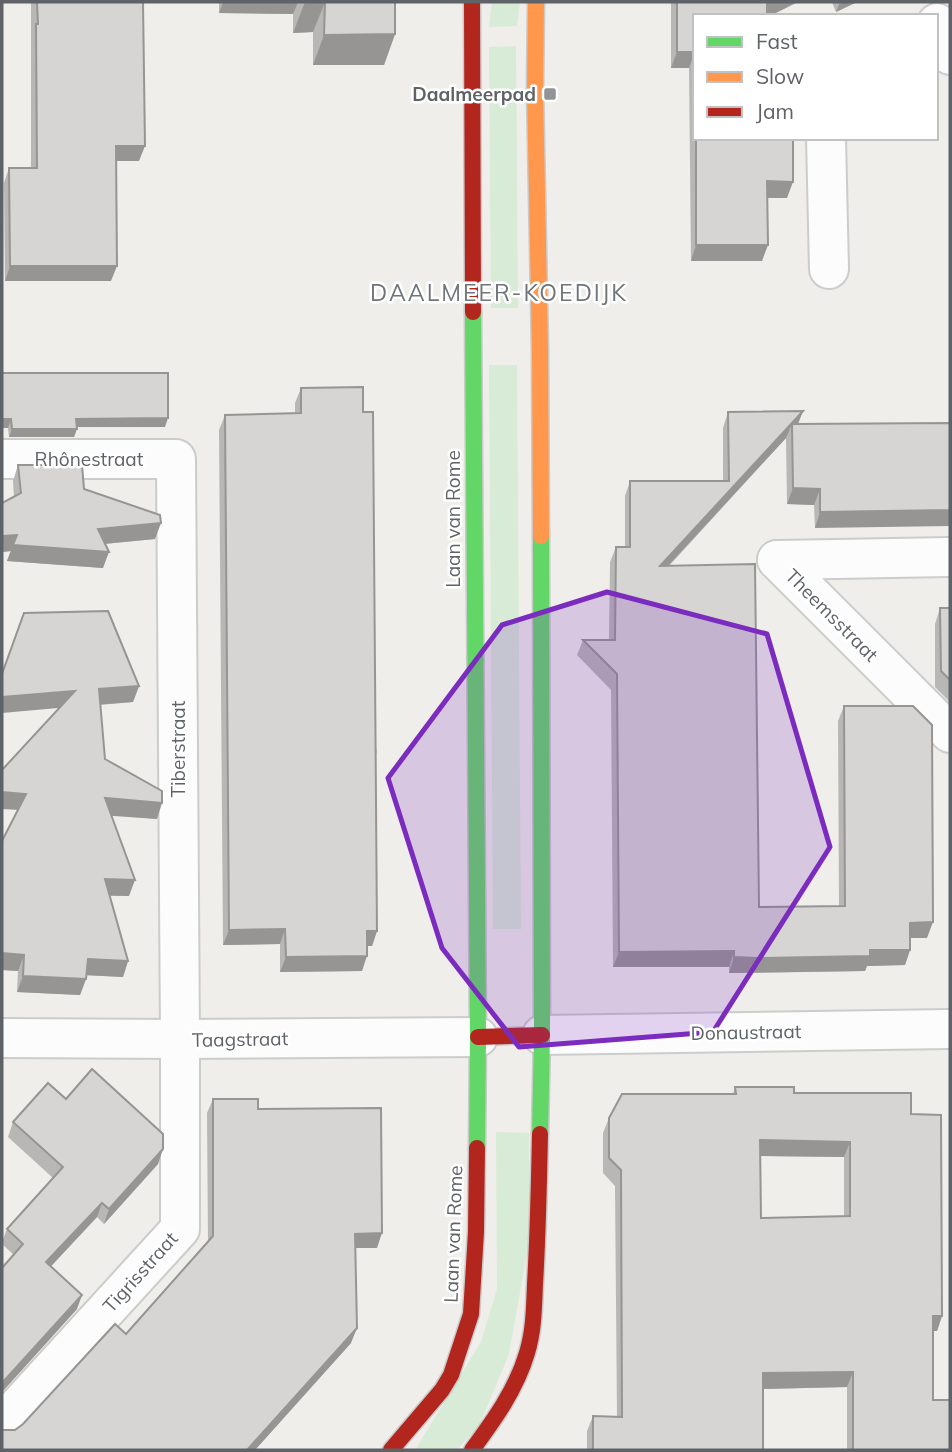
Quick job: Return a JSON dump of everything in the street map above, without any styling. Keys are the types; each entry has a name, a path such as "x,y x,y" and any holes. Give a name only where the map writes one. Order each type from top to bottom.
{"street":[{"name":"Laan van Rome","path":"391,1450 442,1390 451,1375 471,1314 474,1296 478,1037 472,2"},
{"path":"472,1450 502,1409 527,1353 532,1331 538,1237 542,1035 536,2"},
{"path":"938,28 950,55"},
{"path":"826,140 829,269"},
{"name":"Rhônestraat","path":"2,458 176,459"},
{"name":"Tiberstraat","path":"176,459 180,1039"},
{"name":"Theemsstraat","path":"950,558 777,560 950,733"},
{"name":"Donaustraat","path":"542,1035 950,1029"},
{"path":"478,1037 542,1035"},
{"name":"Taagstraat","path":"2,1038 478,1037"},
{"name":"Tigrisstraat","path":"2,1423 180,1229 180,1039"}],"highlighted area":[{"path":"607,592 767,634 830,847 713,1032 519,1047 442,948 388,778 502,625"}],"green space":[{"path":"492,2 520,2 517,26 489,27"},
{"path":"516,46 518,308 491,308 489,47"},
{"path":"489,365 517,365 521,929 493,929"},
{"path":"496,1132 529,1133 529,1242 509,1354 479,1426 457,1450 415,1450 481,1342 497,1289"}],"building":[{"path":"37,2 143,2 145,146 116,146 117,266 10,266 9,168 37,168"},
{"path":"325,2 395,2 395,34 324,35"},
{"path":"677,2 771,2 767,4 767,14 693,14 693,52 677,52"},
{"path":"696,140 793,140 793,182 767,181 768,245 696,245"},
{"path":"2,373 168,373 168,418 76,419 77,429 12,429 11,419 2,419"},
{"path":"363,387 363,412 373,412 377,931 367,931 367,956 286,957 285,929 229,930 225,415 301,413 301,388"},
{"path":"803,411 660,566 755,564 759,907 845,906 844,706 913,706 932,725 933,922 910,923 910,950 870,950 870,956 758,958 734,957 734,951 619,952 617,674 583,640 615,640 616,547 630,547 630,481 729,481 728,412"},
{"path":"950,423 950,510 820,512 820,489 793,488 792,424"},
{"path":"18,465 82,465 84,489 160,515 161,523 98,529 109,552 13,545 17,535 2,536 2,503 21,493"},
{"path":"940,608 950,608 950,680 941,671"},
{"path":"108,611 139,686 99,689 105,759 162,791 162,803 105,798 135,880 105,879 128,961 88,959 86,979 23,976 24,955 2,953 2,841 26,794 2,792 2,770 75,691 2,697 2,674 24,613"},
{"path":"92,1069 163,1134 163,1149 109,1209 102,1203 46,1262 82,1295 2,1383 2,1268 23,1244 7,1229 63,1167 13,1122 48,1083 66,1099"},
{"path":"735,1087 794,1087 794,1093 911,1093 911,1114 941,1115 942,1316 933,1316 933,1400 950,1400 950,1450 853,1450 853,1372 763,1373 763,1450 593,1450 593,1416 622,1417 621,1170 609,1158 609,1118 622,1094 736,1094","holes":["760,1140 850,1142 850,1216 761,1218"]},
{"path":"213,1099 258,1099 258,1109 381,1108 382,1233 355,1234 357,1328 247,1450 2,1450 2,1430 15,1430 23,1424 115,1324 126,1334 213,1236"}],"traffic: fast":[{"path":"473,312 477,1148"},
{"path":"540,1134 541,536"}],"traffic: slow":[{"path":"536,2 541,536"}],"traffic: jam":[{"path":"472,2 473,312"},
{"path":"478,1037 542,1035"},
{"path":"472,1450 511,1392 529,1344 534,1310 540,1134"},
{"path":"391,1450 442,1390 451,1375 471,1314 477,1148"}],"place":[{"name":"Daalmeerpad","path":"550,94"}],"district":[{"name":"DAALMEER-KOEDIJK","path":"499,292"}]}
